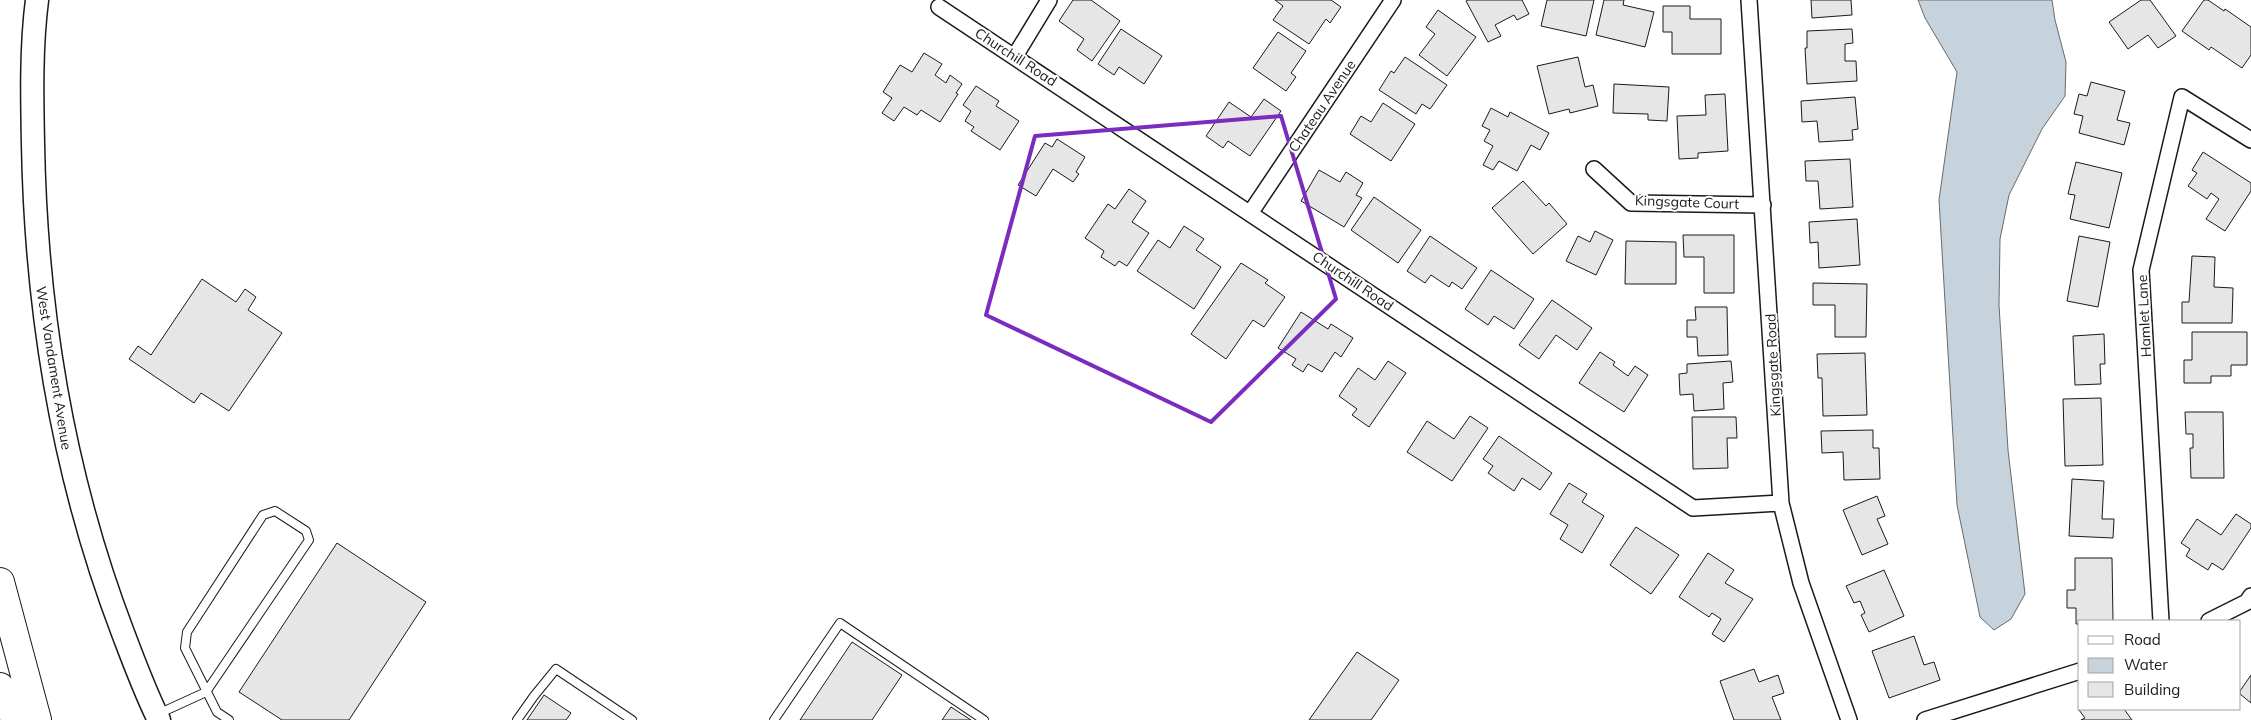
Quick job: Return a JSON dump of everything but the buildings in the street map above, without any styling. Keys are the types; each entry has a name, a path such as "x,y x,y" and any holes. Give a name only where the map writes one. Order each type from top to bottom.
{"highway":[{"path":"0,582 37,720"},
{"path":"0,687 16,720"}],"street":[{"name":"West Vandament Avenue","path":"36,0 33,71 34,200 46,330 70,464 88,528 110,598 158,717"},
{"path":"1015,56 1049,0"},
{"name":"Chateau Avenue","path":"1251,212 1393,0"},
{"name":"Kingsgate Road","path":"1749,0 1780,502 1801,584 1849,720"},
{"name":"Churchill Road","path":"939,6 1693,508 1780,502"},
{"name":"Hamlet Lane","path":"2161,620 2141,270 2182,97 2251,140"},
{"name":"Kingsgate Court","path":"1594,169 1631,203 1763,205"},
{"path":"2211,620 2247,602 2251,596"},
{"path":"1925,720 2078,672"}],"lane":[{"path":"158,717 206,692 309,540 306,531 276,510 263,516 187,632 185,648 206,692 217,712 229,720"},
{"path":"774,720 840,622 984,720"},
{"path":"518,720 534,696 556,669 632,720"}],"highlighted area":[{"path":"1281,116 1336,299 1211,422 986,315 1035,136"}],"water":[{"path":"1918,0 2052,0 2066,62 2065,96 2042,129 2009,195 2000,239 1999,305 2008,450 2025,594 2011,619 1994,630 1980,617 1957,505 1939,200 1957,72 1925,18"}]}
